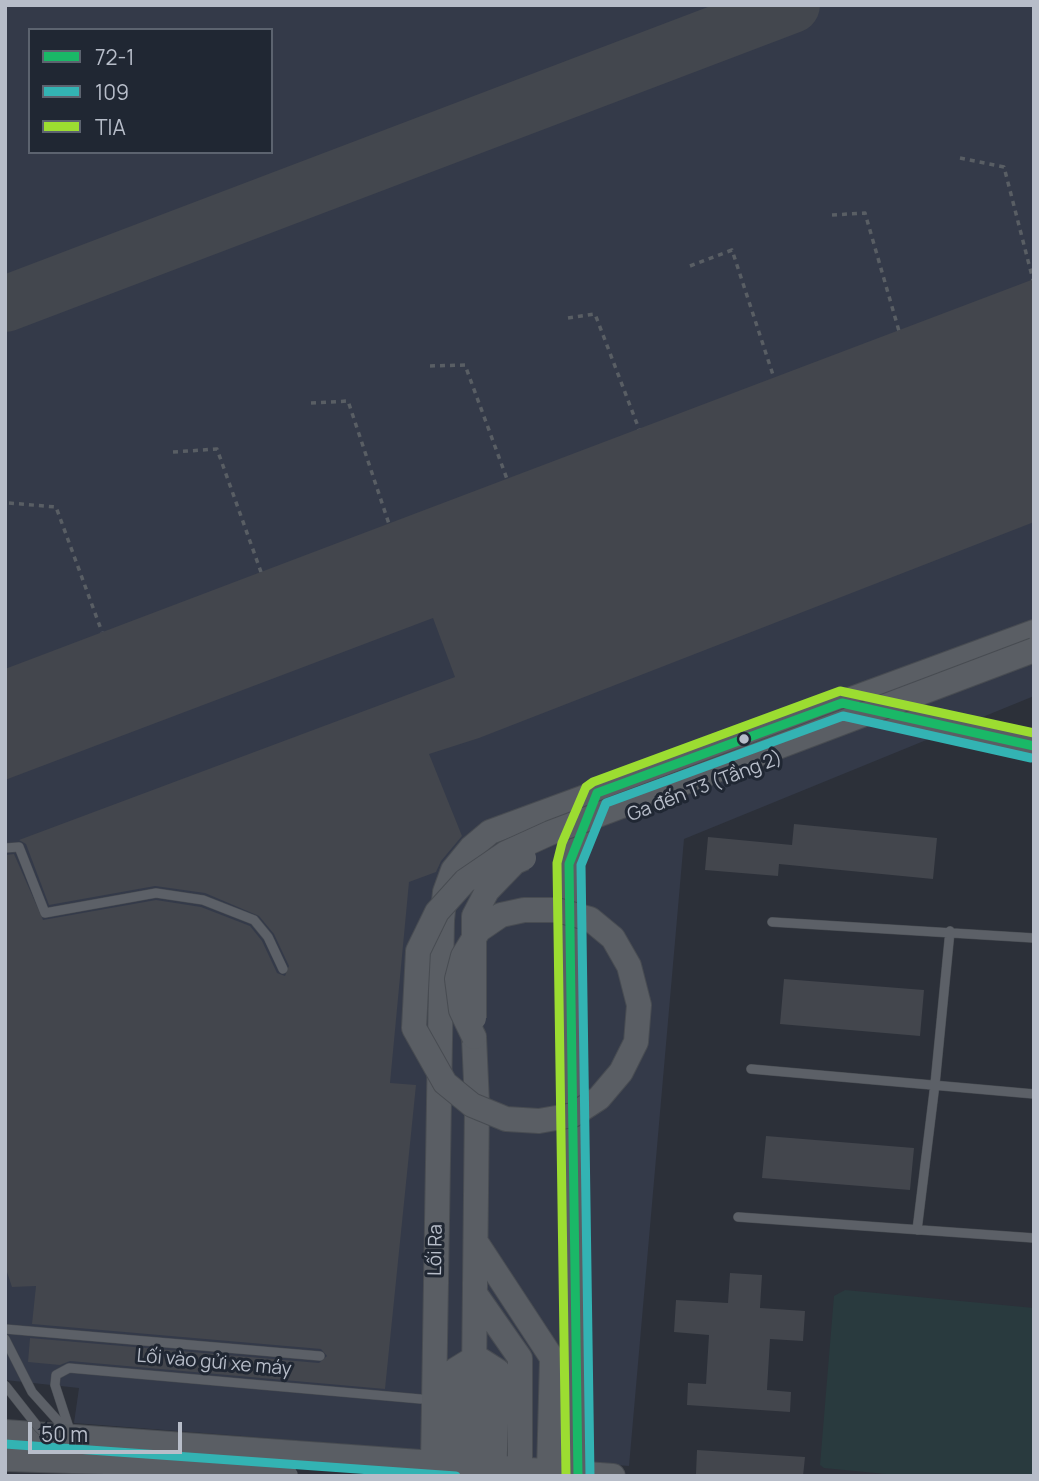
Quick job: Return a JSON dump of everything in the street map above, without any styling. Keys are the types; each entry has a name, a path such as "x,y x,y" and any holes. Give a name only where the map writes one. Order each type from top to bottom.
{"street":[{"name":"Lối Ra","path":"470,1468 434,1400 442,920 453,870 471,848 490,832 1034,632"},
{"path":"474,1037 461,1010 457,979 470,940 478,930 501,915 557,910 590,919 613,938 629,966 639,1005 636,1042 621,1072 599,1098 573,1115 539,1121 506,1119 472,1105 444,1083 414,1028 418,951 437,912 465,881 506,853 550,833 1034,650"},
{"name":"Ga đến T3 (Tầng 2)","path":"474,1037 474,916 487,891 515,862 557,843 1034,661"},
{"path":"842,703 1034,746"},
{"path":"965,729 1034,735"},
{"path":"578,1474 569,874 573,848 597,793"},
{"name":"Lối Ra","path":"474,1037 477,1103 476,1357"},
{"name":"Lối Ra","path":"475,1241 552,1358 548,1471"},
{"path":"476,1295 520,1358 520,1469"},
{"path":"476,1357 498,1371 470,1468 455,1370 476,1357"},
{"path":"5,1432 470,1468 612,1476"},
{"path":"60,1476 71,1436"},
{"path":"5,1459 105,1462 286,1476"}],"lane":[{"path":"5,848 19,847 45,912 156,893 203,900 254,920 268,937 283,969"},
{"path":"772,922 1034,938"},
{"path":"917,1230 950,931"},
{"path":"751,1069 1034,1094"},
{"path":"738,1217 1034,1238"},
{"path":"5,1329 320,1356"},
{"path":"5,1339 32,1392 71,1436"},
{"name":"Lối vào gửi xe máy","path":"71,1436 55,1385 56,1375 69,1368 434,1400"},
{"path":"5,1385 29,1417 57,1445 72,1453 105,1462"}],"path":[{"path":"960,158 1004,167 1033,280"},
{"path":"832,215 866,214 899,331"},
{"path":"690,266 732,250 774,378"},
{"path":"568,318 595,314 639,429"},
{"path":"430,366 465,365 507,479"},
{"path":"311,403 348,401 389,524"},
{"path":"173,452 217,449 261,572"},
{"path":"9,503 56,507 102,632"}],"shaded area":[{"path":"5,5 1034,5 1034,696 684,839 629,1466 74,1423 79,1388 5,1380"},
{"path":"845,1290 1034,1308 1034,1476 906,1476 824,1468 820,1465 834,1296"}],"building":[{"path":"1034,279 1034,522 479,738 429,754 462,836 441,861 436,872 409,882 390,1083 416,1085 385,1389 70,1361 60,1365 28,1362 30,1338 319,1363 327,1356 321,1349 32,1324 36,1286 12,1287 5,1266 5,855 14,854 43,920 156,900 201,907 250,926 262,941 277,973 285,976 289,966 274,934 259,916 205,893 155,886 49,905 26,844 19,840 455,677 433,618 5,780 5,669"},
{"path":"794,824 937,838 933,879 779,864 778,876 705,870 708,837 792,845"},
{"path":"784,979 924,990 920,1036 780,1024"},
{"path":"766,1136 914,1148 910,1190 762,1178"},
{"path":"730,1273 762,1275 760,1308 805,1311 803,1341 770,1339 767,1390 791,1392 790,1412 687,1405 688,1383 706,1384 709,1335 674,1332 676,1300 728,1303"},
{"path":"697,1450 805,1457 803,1476 696,1474"}],"taxiway":[{"path":"5,304 792,5"}],"transit line":[{"name":"TIA","path":"566,1476 557,863 562,843 586,787 593,782 840,691 1034,733"},
{"name":"72-1","path":"842,703 1034,746"},
{"name":"72-1","path":"597,793 842,703"},
{"name":"109","path":"590,1476 581,865 606,803 843,716 1031,758"},
{"name":"72-1","path":"578,1476 569,864 597,793"},
{"name":"109","path":"5,1444 456,1476"}]}
